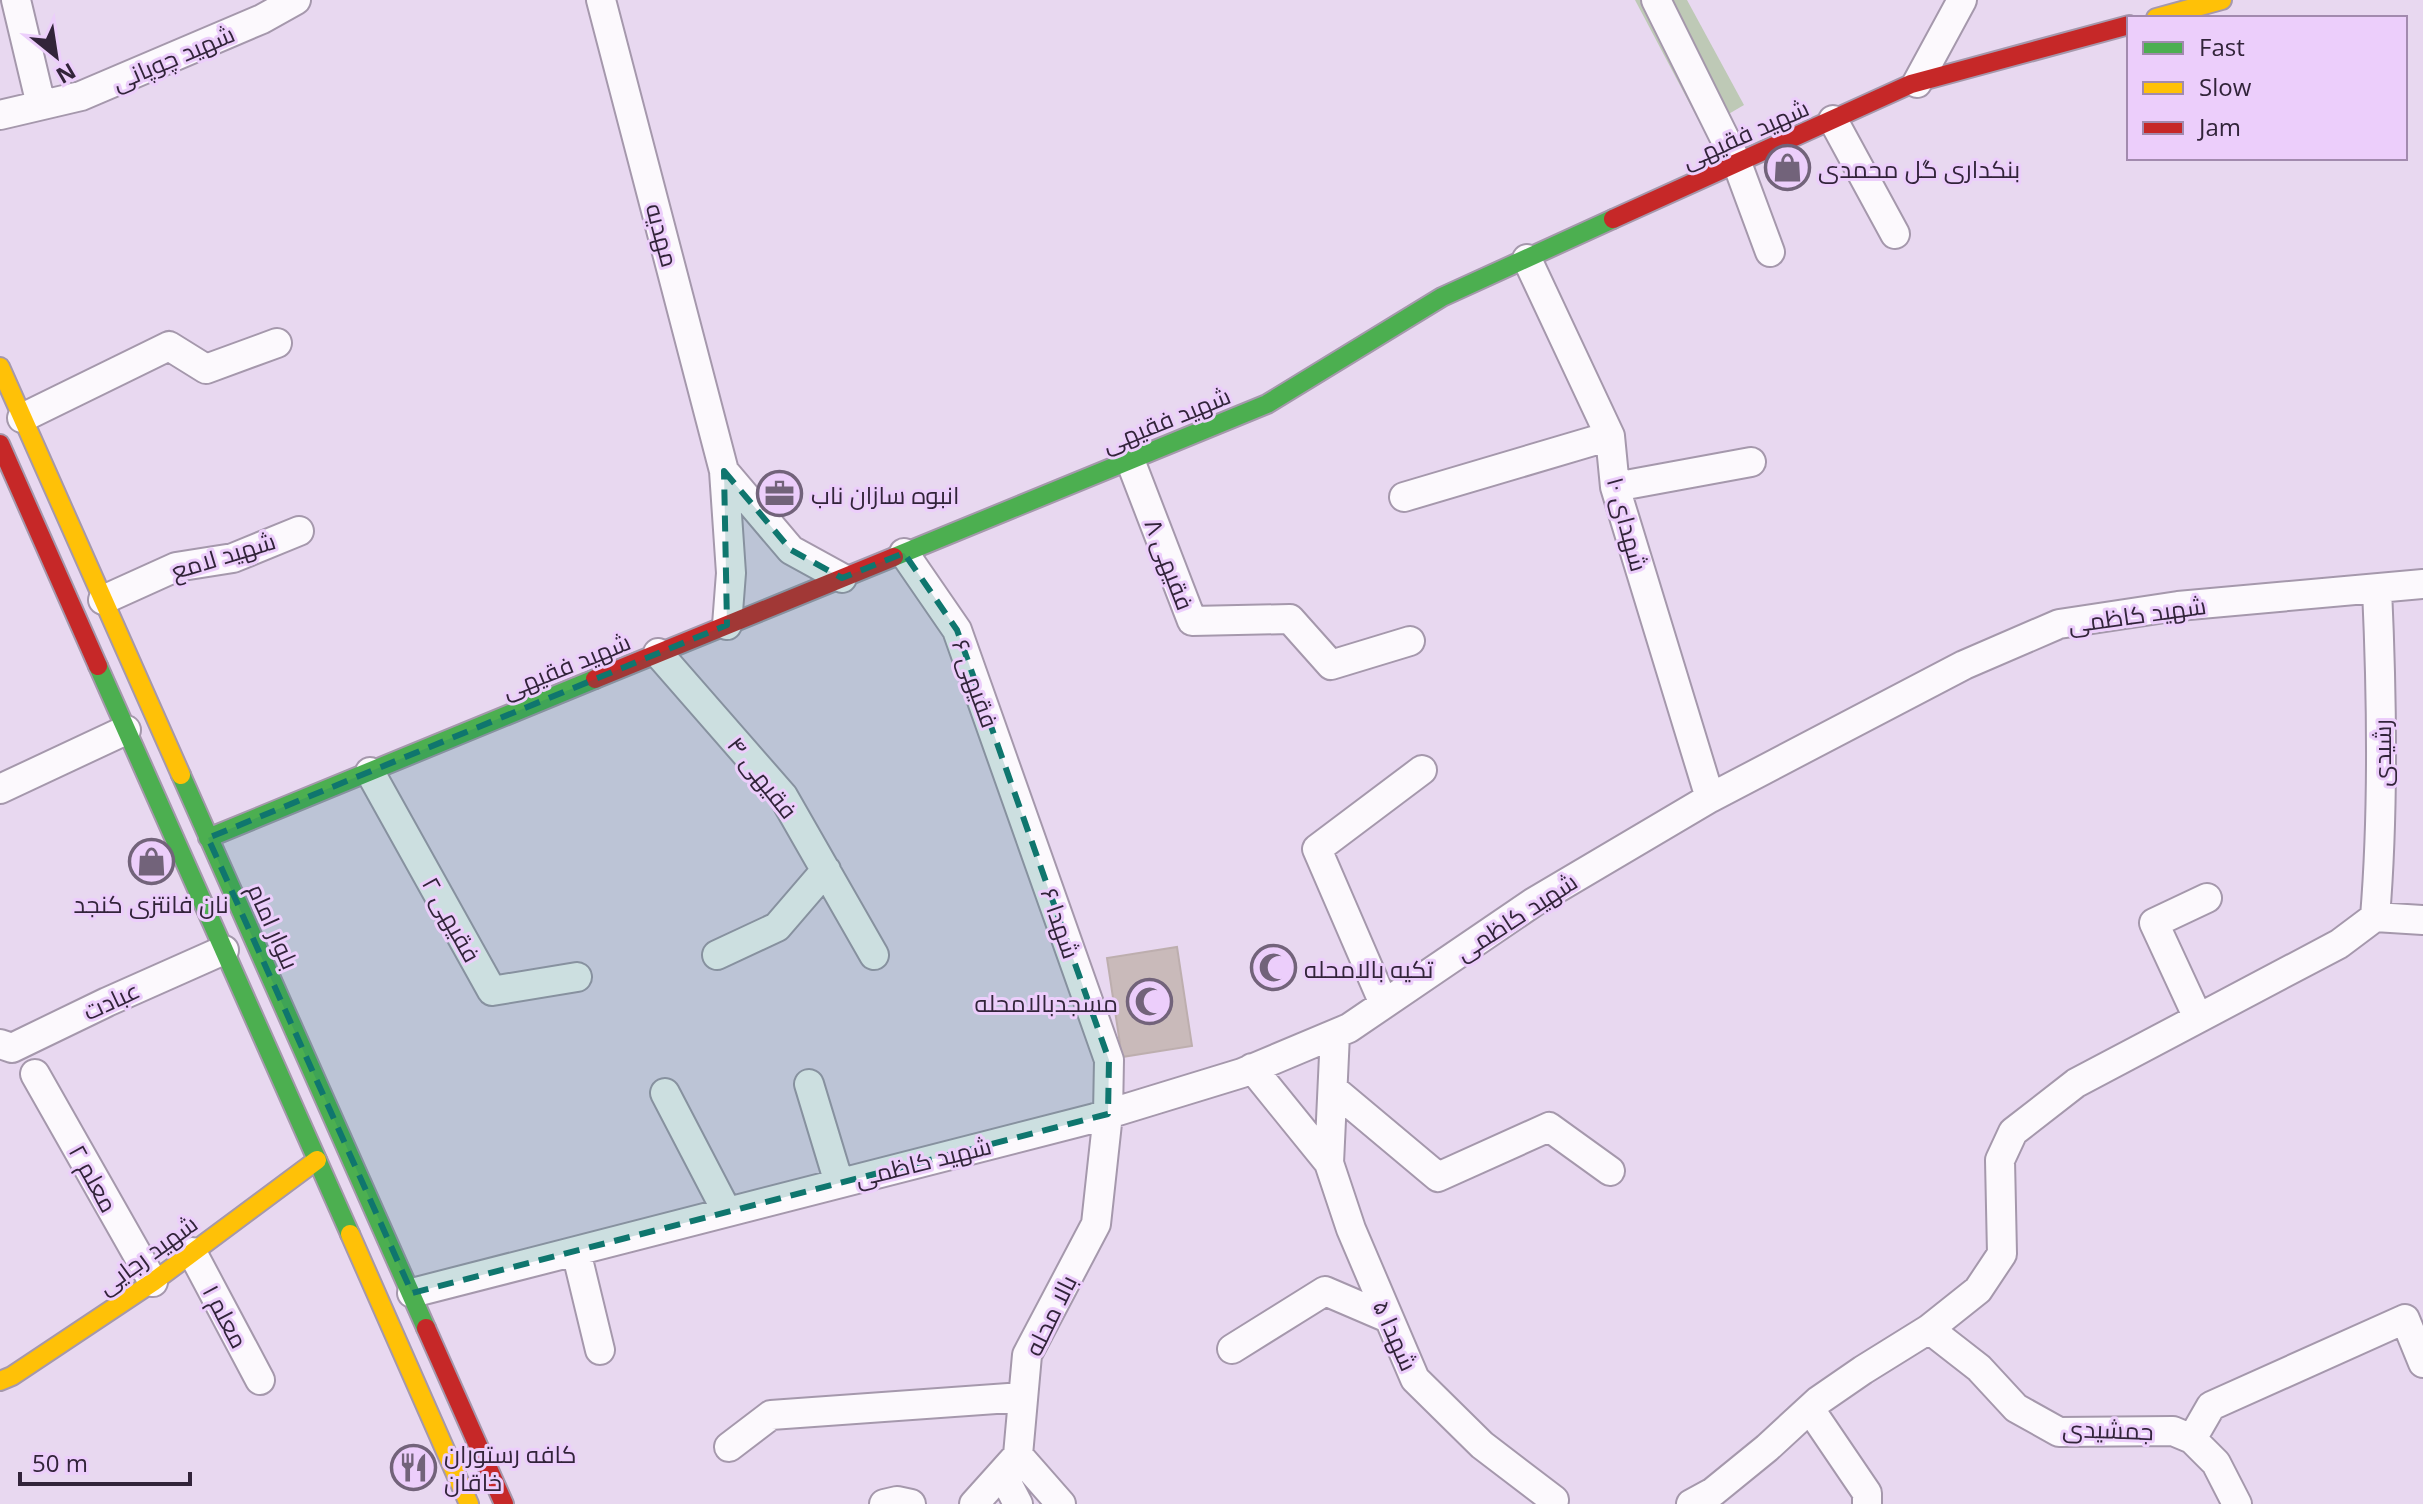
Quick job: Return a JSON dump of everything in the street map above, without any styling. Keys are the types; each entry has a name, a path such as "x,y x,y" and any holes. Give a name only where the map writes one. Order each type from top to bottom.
{"main road":[{"path":"2163,16 2222,0"},
{"name":"شهید فقیهی","path":"179,849 1267,404 1442,297 1917,83 2127,26"},
{"name":"بلوار امام","path":"0,367 504,1504"},
{"path":"0,444 9,488 126,730 469,1504"},
{"name":"شهید رجایی","path":"0,1381 153,1282 317,1160 347,1149"}],"street":[{"path":"16,0 41,105"},
{"name":"شهید چوپانی","path":"0,115 81,96 262,19 296,0"},
{"name":"مهدیه","path":"601,0 724,471"},
{"path":"1656,0 1737,163 1770,252"},
{"path":"1917,83 1962,0"},
{"path":"1833,120 1895,234"},
{"name":"شهدای ۱۰","path":"1527,259 1610,436 1615,487 1710,798"},
{"path":"22,418 169,346 206,369 277,343"},
{"path":"1404,497 1610,436"},
{"name":"فقیهی ۸","path":"1130,460 1192,621 1290,619 1331,665 1410,641"},
{"path":"1615,487 1751,462"},
{"path":"724,471 791,550 842,578"},
{"path":"724,471 731,573 727,625"},
{"name":"شهید لامع","path":"103,600 176,567 233,558 299,531"},
{"name":"فقیهی ۶","path":"904,553 957,630 1027,825"},
{"name":"شهید کاظمی","path":"412,1293 1108,1114 1252,1068 1349,1028 1534,902 1710,798 1964,665 2059,624 2178,606 2423,584"},
{"name":"رشیدی","path":"2375,917 2382,837 2381,662 2377,589"},
{"name":"فقیهی ۴","path":"658,653 783,796 874,955"},
{"path":"0,789 126,730"},
{"path":"1384,1004 1317,849 1422,770"},
{"name":"فقیهی ۲","path":"370,772 492,991 577,977"},
{"name":"شهدا ۶","path":"1027,825 1109,1060 1108,1114"},
{"path":"717,955 777,927 826,870"},
{"path":"2198,1018 2154,923 2207,898"},
{"path":"1691,1504 1724,1484 1810,1409 1863,1370 1929,1329 1978,1290 2002,1254 2000,1160 2013,1132 2076,1083 2339,944 2375,917 2423,920"},
{"name":"عبادت","path":"0,1044 12,1048 224,950"},
{"name":"شهدا ۵","path":"1329,1163 1335,1034"},
{"name":"شهدا ۵","path":"1252,1068 1329,1163 1351,1229 1415,1379 1482,1445 1559,1503"},
{"name":"معلم ۲","path":"35,1074 153,1282"},
{"path":"809,1084 839,1183"},
{"path":"1333,1089 1438,1177 1549,1127 1610,1171"},
{"path":"665,1093 727,1212"},
{"name":"بالا محله","path":"1011,1465 1027,1355 1096,1224 1108,1114"},
{"path":"576,1251 600,1350"},
{"name":"معلم ۱","path":"192,1252 260,1380"},
{"path":"1232,1349 1325,1291 1388,1318"},
{"path":"2237,1504 2216,1463 2192,1439 2211,1406 2405,1319 2423,1363"},
{"name":"جمشیدی","path":"1929,1329 1979,1368 2016,1408 2059,1432 2173,1431 2192,1439"},
{"path":"729,1447 771,1415 1023,1397"},
{"path":"1810,1409 1867,1493 1867,1504"},
{"path":"974,1504 1011,1465"},
{"path":"1011,1465 1018,1504"},
{"path":"1011,1465 1061,1504"},
{"path":"884,1504 897,1501 911,1504"}],"highlighted area":[{"path":"724,471 791,550 842,578 904,553 957,630 1109,1060 1108,1114 412,1293 208,838 727,625"}],"green space":[{"path":"1635,0 1687,0 1744,105 1703,129"}],"building":[{"name":"مسجدبالامحله","path":"1177,947 1192,1046 1122,1057 1107,958"}],"traffic: fast":[{"path":"894,557 1267,404 1442,297 1613,219"},
{"path":"98,666 350,1234"},
{"path":"208,838 595,679"},
{"path":"181,775 426,1328"}],"traffic: slow":[{"path":"2163,16 2222,0"},
{"path":"0,367 181,775"},
{"path":"0,1381 153,1282 317,1160"},
{"path":"350,1234 469,1504"}],"traffic: jam":[{"path":"1613,219 1911,84 2127,26"},
{"path":"0,444 98,666"},
{"path":"595,679 894,557"},
{"path":"426,1328 504,1504"}],"place":[{"name":"بنکداری گل محمدی","path":"1787,168"},
{"name":"انبوه سازان ناب","path":"780,494"},
{"name":"نان فانتزی کنجد","path":"151,861"},
{"name":"تکیه بالامحله","path":"1273,968"},
{"name":"مسجدبالامحله","path":"1149,1002"},
{"name":"کافه رستوران خاقان","path":"413,1467"}]}
